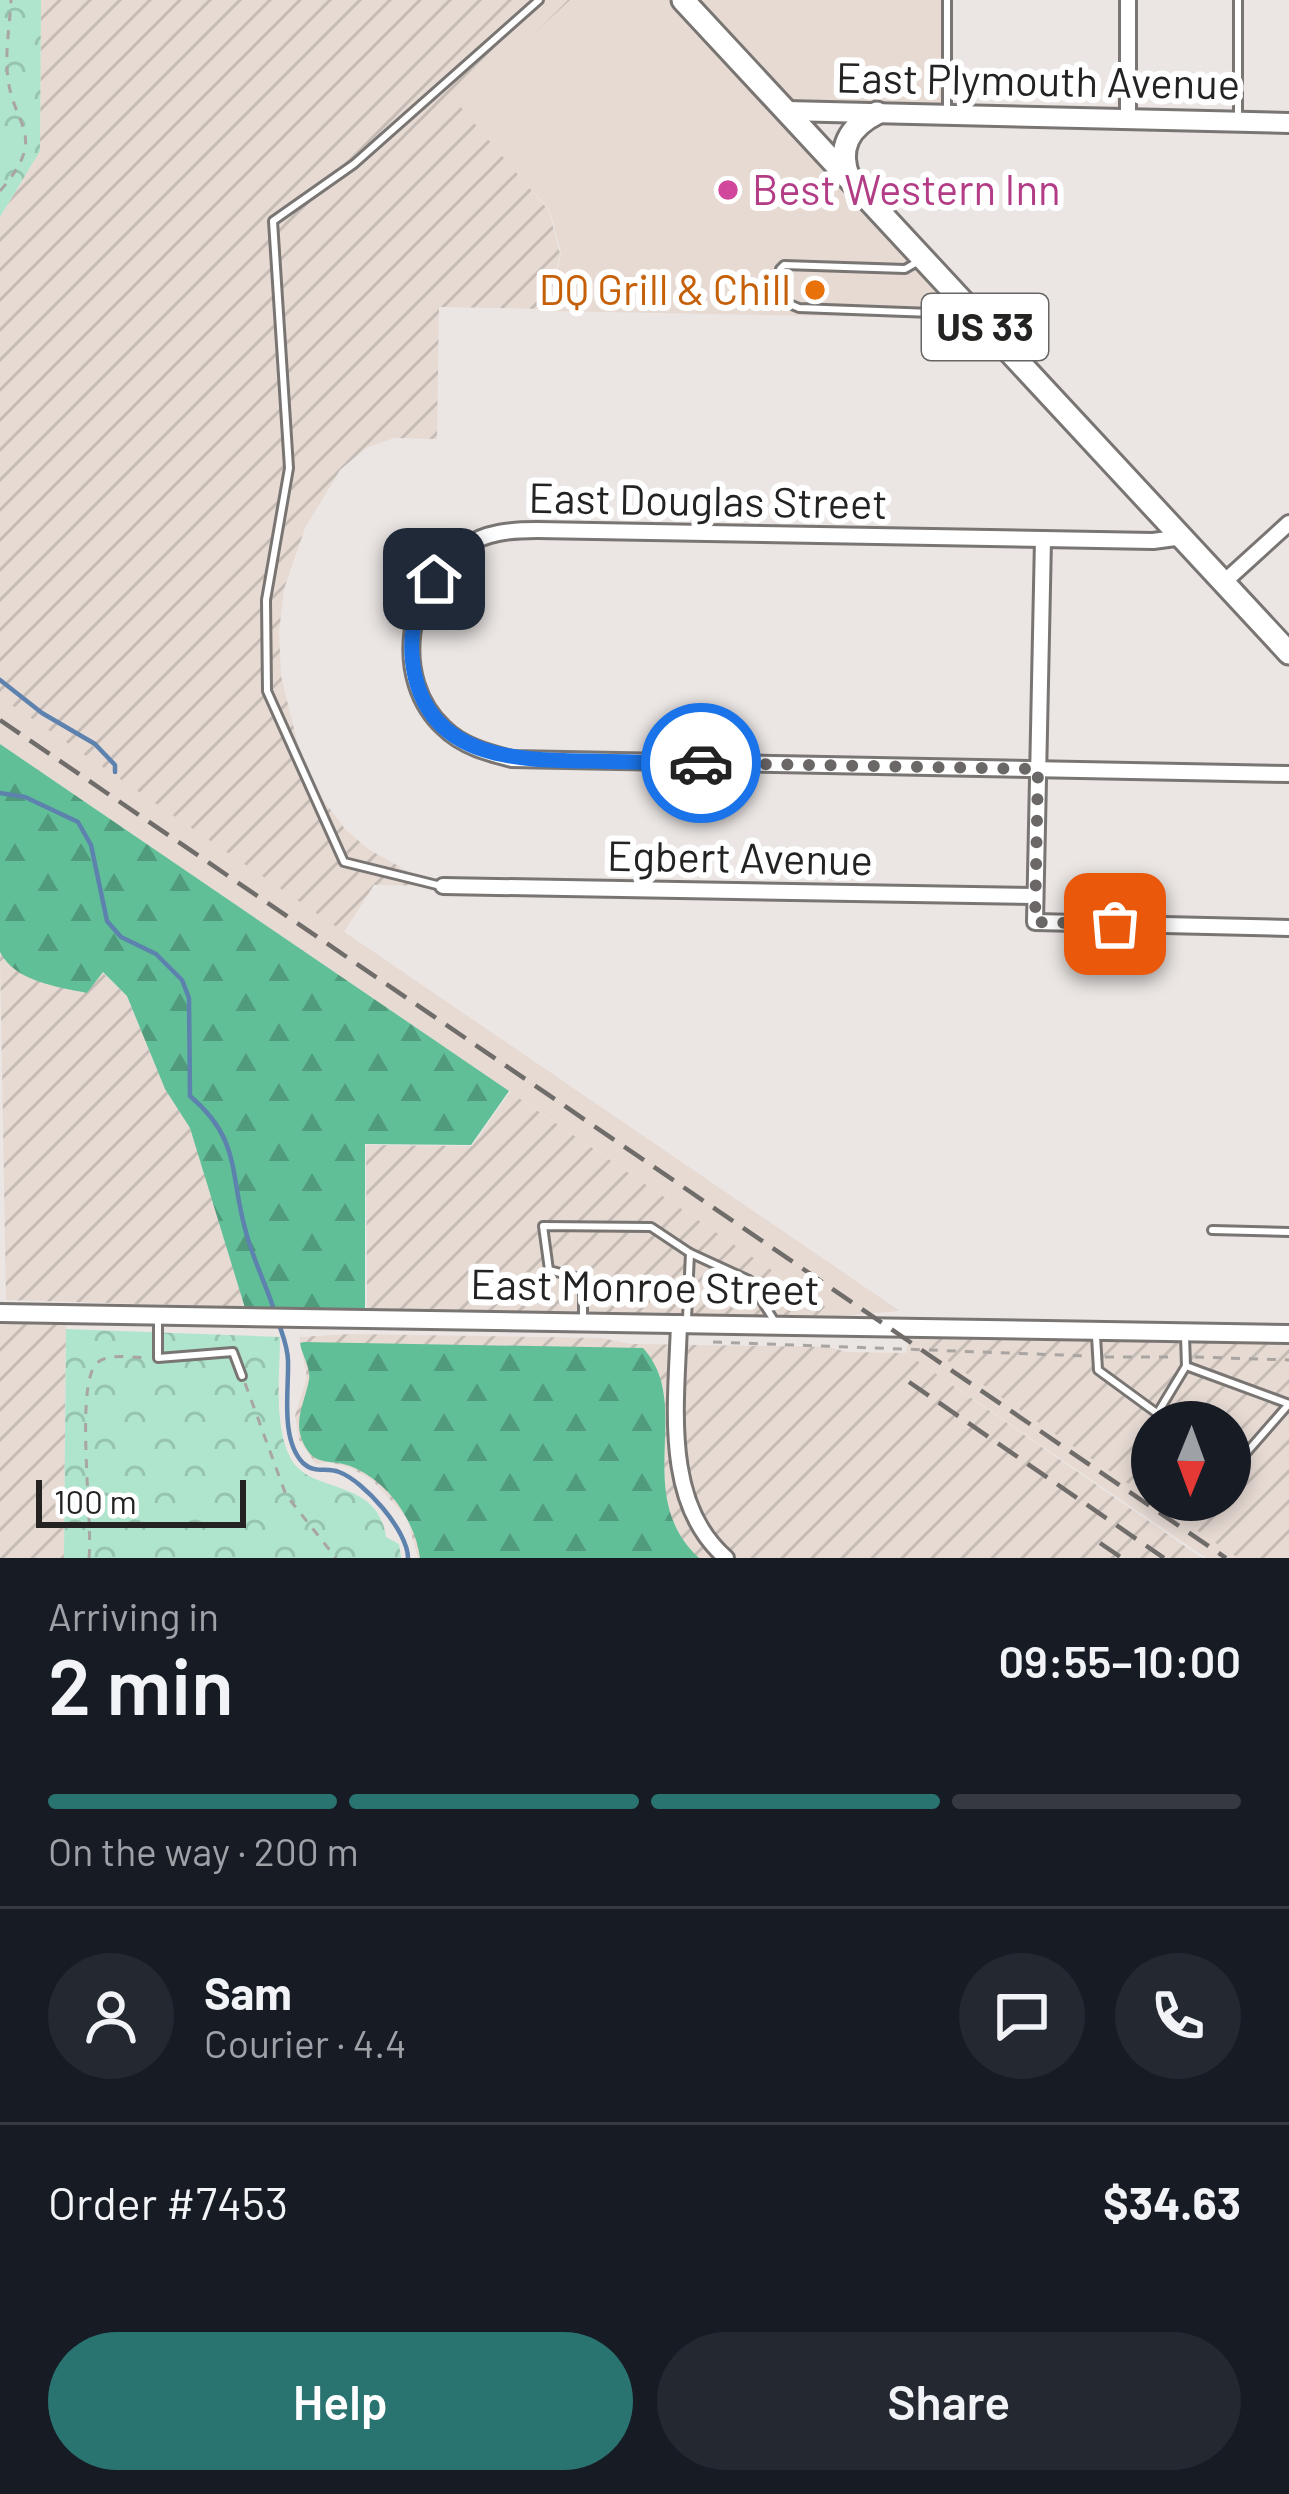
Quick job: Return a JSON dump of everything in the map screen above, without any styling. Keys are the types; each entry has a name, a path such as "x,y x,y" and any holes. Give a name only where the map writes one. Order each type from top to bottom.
{"main road":[{"name":"US 33","path":"683,0 1289,653"},
{"name":"East Plymouth Avenue","path":"786,111 1289,123"},
{"path":"849,178 844,166 847,141 859,122 877,113"}],"street":[{"path":"1128,0 1128,120"},
{"path":"1223,583 1289,523"},
{"name":"East Douglas Street","path":"1183,537 1153,541 499,532 478,539 446,562 422,596 412,634 415,674 429,711 442,728 477,749 530,760 1289,774"},
{"path":"1042,539 1035,922 1289,928"},
{"name":"Egbert Avenue","path":"443,886 1035,896"},
{"name":"East Monroe Street","path":"0,1313 1289,1334"},
{"path":"683,1323 681,1475 705,1535 726,1558"}],"lane":[{"path":"443,886 344,862 267,692 266,599 289,468 273,220 354,164 538,0"},
{"path":"947,0 947,116"},
{"path":"1238,0 1238,122"},
{"path":"922,259 904,269 784,265 780,300 799,308 932,313 956,296"},
{"path":"583,1322 583,1279 549,1270 542,1226 651,1227 690,1253 749,1280 777,1325"},
{"path":"1212,1230 1289,1232"},
{"path":"683,1323 690,1253"},
{"path":"158,1317 158,1358 232,1352 242,1376"},
{"path":"1096,1330 1098,1370 1140,1401"},
{"path":"1164,1401 1186,1362 1185,1332"},
{"path":"1186,1362 1289,1404 1251,1447"}],"path":[{"path":"0,191 26,152 26,136 7,70 11,0"},
{"path":"713,1342 1186,1362 1289,1360"},
{"path":"88,1558 92,1534 87,1509 86,1399 92,1372 98,1361 107,1358 158,1358"},
{"path":"242,1376 286,1495 336,1558"}],"shaded area":[{"path":"41,0 570,0 458,104 549,211 560,254 547,309 439,307 437,439 394,438 366,448 340,470 305,528 284,589 281,676 301,757 320,796 345,829 368,849 443,886 374,885 344,932 0,697 0,217 40,151"},
{"path":"569,0 946,0 946,115 787,111 977,319 550,311 561,253 550,211 457,104"},
{"path":"0,697 900,1311 839,1316 0,744"},
{"path":"0,952 6,962 102,972 127,996 165,1089 190,1128 242,1289 243,1307 6,1300"},
{"path":"510,1092 839,1316 367,1311 366,1145 472,1146"},
{"path":"0,1319 66,1319 64,1558 0,1558"},
{"path":"910,1335 1131,1485 1131,1507 906,1353"},
{"path":"910,1335 1289,1343 1289,1558 1238,1558 1183,1521 1251,1521 1251,1401 1131,1401 1131,1486"},
{"path":"299,1337 601,1338 632,1344 906,1353 1131,1509 1131,1521 1149,1521 1202,1558 418,1558 407,1518 373,1481 351,1468 316,1464 299,1440 295,1416 307,1377"},
{"path":"1152,1521 1184,1521 1238,1558 1206,1558"}],"green space":[{"path":"0,0 41,0 40,151 0,217"},
{"path":"0,744 509,1091 471,1145 365,1144 365,1311 245,1308 190,1128 165,1089 127,996 103,972 87,993 38,981 15,970 0,952"},
{"path":"66,1329 280,1337 280,1415 291,1459 313,1478 371,1505 386,1537 399,1544 401,1558 64,1558"},
{"path":"300,1343 643,1348 658,1371 664,1396 668,1506 679,1533 699,1558 420,1558 412,1530 387,1491 363,1472 316,1458 303,1442 300,1416 309,1375"}],"waterway":[{"path":"0,680 42,713 95,744 115,765 115,772"},
{"path":"0,793 25,797 78,822 91,845 107,921 121,937 156,954 182,980 189,998 190,1096 207,1112 226,1143 249,1242 275,1313"},
{"path":"279,1324 288,1356 287,1414 296,1453 307,1466 339,1472 372,1496 401,1534 408,1558"}],"railway":[{"path":"0,720 1226,1558"},
{"path":"909,1382 1164,1558"},
{"path":"1100,1543 1122,1558"}],"way so far":[{"path":"701,763 1038,769 1035,922 1115,924"}],"place":[{"name":"Best Western Inn","path":"728,190"},
{"name":"DQ Grill & Chill","path":"815,290"}],"route":[{"path":"434,579 415,614 412,655 429,711 459,740 512,759 701,763"}]}
